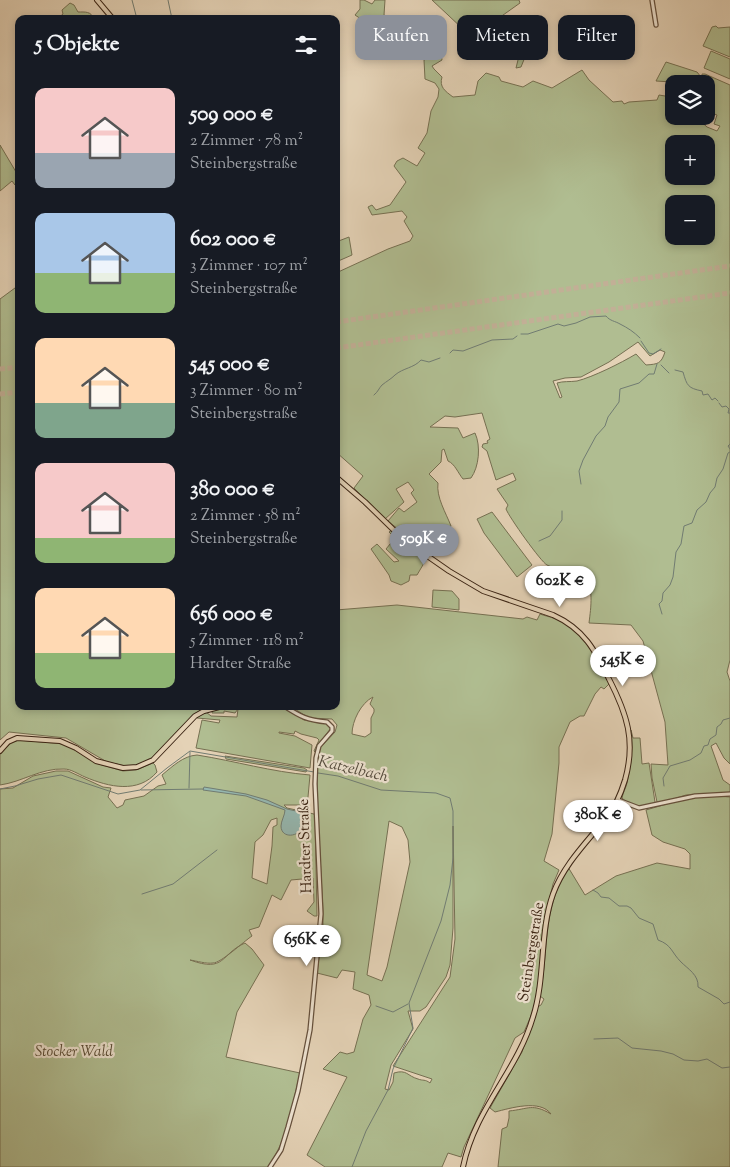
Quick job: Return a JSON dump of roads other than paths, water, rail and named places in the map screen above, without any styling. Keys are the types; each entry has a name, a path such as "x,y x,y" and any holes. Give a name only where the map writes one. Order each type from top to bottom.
{"main road":[{"path":"97,0 110,15"},
{"name":"Steinbergstraße","path":"340,480 403,538 449,571 483,591 564,620 583,635 596,652 628,723 630,757 618,800 608,816 568,865 553,893 546,920 542,976 533,1018 521,1048 477,1123 463,1167"},
{"path":"0,751 8,742 17,738 60,741 76,748 96,761 123,768 136,768 153,760 195,716 208,710"}],"street":[{"path":"652,0 656,25"},
{"name":"Hardter Straße","path":"270,1167 281,1150 288,1127 298,1091 311,1022 321,914 316,769 319,746 332,731 332,727 327,722 303,718 290,710"},
{"path":"618,800 639,808 696,796 730,794"}],"water":[{"path":"204,787 246,794 267,800 287,809 309,814 307,822 294,835 285,834 281,826 285,810 246,796 203,790"}],"waterway":[{"path":"132,0 136,15"},
{"path":"168,0 171,15"},
{"path":"521,334 528,334 558,324 564,326 590,317 606,316 640,338"},
{"path":"450,353 453,350 463,351 492,340 513,339 517,336"},
{"path":"641,341 649,353 653,354 661,349"},
{"path":"374,395 382,385 398,373 421,360 429,362 440,358"},
{"path":"581,484 579,471 583,460 596,436 605,426 608,417 619,402 620,389 639,383 649,374 654,374 657,364"},
{"path":"661,365 669,373"},
{"path":"675,370 683,372 687,383 691,387 702,391 703,395 708,394 712,400 715,398 718,401"},
{"path":"719,403 722,407 726,406 729,409 728,413 730,413"},
{"path":"730,444 728,446 730,449"},
{"path":"662,614 659,604 662,601 663,593 670,585 673,577 676,552 681,544 684,526 692,523 697,510 706,502 715,487 717,478 730,452"},
{"path":"539,541 550,536 562,520 562,511"},
{"path":"664,786 663,778 670,766 690,760 701,753 704,746 708,745 710,739 716,735 717,727 723,720 730,718"},
{"name":"Katzelbach","path":"0,789 61,775 118,794 140,790 190,751 314,772"},
{"path":"189,788 190,752"},
{"name":"Katzelbach","path":"318,773 338,776 381,790 436,793 450,798 453,811 453,858 450,885 441,921 409,1003 413,1028 393,1069 388,1090 366,1131 352,1167"},
{"path":"141,790 203,789"},
{"path":"142,894 173,884 217,850"},
{"path":"593,890 601,897 609,898 619,906 631,908 639,918 653,924 658,940 669,947 692,973 697,979 698,987 724,1004 730,1002"},
{"path":"376,1006 393,1012 408,1004"},
{"path":"594,1039 618,1038 632,1048 661,1051 673,1054 684,1060 698,1061 707,1059 722,1068 730,1067"}],"tunnel":[{"path":"340,321 730,266"},
{"path":"340,347 730,293"},
{"path":"0,369 15,367"},
{"path":"0,394 15,392"}],"park label":[{"name":"Stocker Wald","path":"74,1052"}]}
